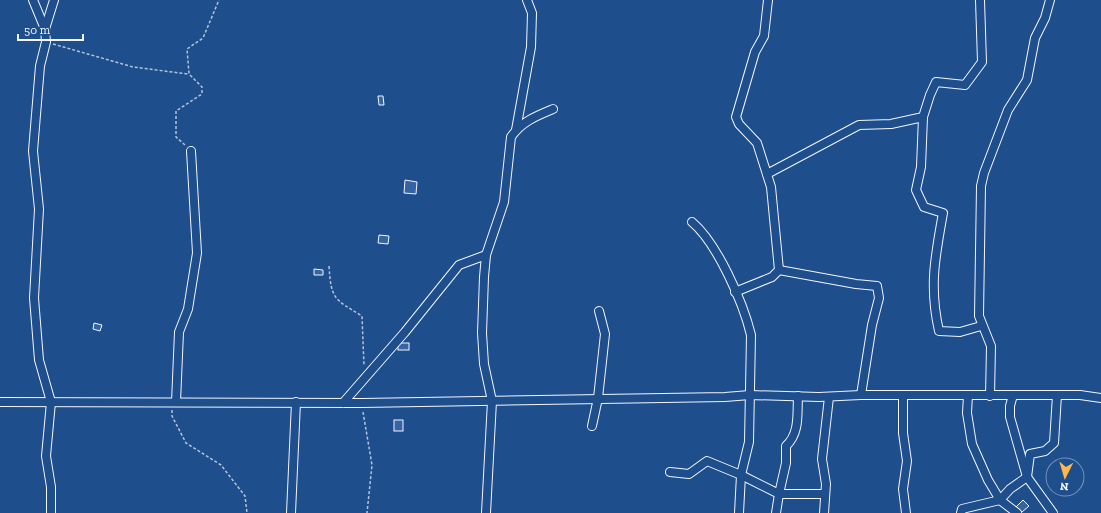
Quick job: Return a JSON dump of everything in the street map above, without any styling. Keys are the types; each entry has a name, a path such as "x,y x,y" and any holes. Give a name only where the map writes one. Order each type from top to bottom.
{"street":[{"path":"33,0 45,29 46,42 40,66 33,151 39,209 34,298 38,360 51,402 46,456 51,487 51,513"},
{"path":"45,29 54,0"},
{"path":"516,130 531,47 532,13 526,0"},
{"path":"768,0 764,36 755,52 736,117 739,124 758,143 771,187 779,270"},
{"path":"980,0 982,62 965,85 936,82 930,95 923,118 921,167 916,190 924,207 943,214 935,254 932,291 939,331 960,332 981,326"},
{"path":"990,396 991,346 987,334 981,326 979,316 981,186 984,173 1008,110 1027,80 1035,38 1045,18 1050,0"},
{"path":"486,513 492,401 484,364 482,333 486,254 504,202 508,150 511,137 516,130 529,119 552,109"},
{"path":"767,174 859,125 891,124 923,118"},
{"path":"174,402 179,332 188,309 197,253 191,151"},
{"path":"692,222 702,230 714,250 747,319 751,335 749,442 741,475 739,513"},
{"path":"343,403 405,332 459,265 486,254"},
{"path":"735,292 772,277 779,270"},
{"path":"779,270 856,284 876,286 879,298 872,325 861,395"},
{"path":"592,426 598,398 605,334 599,311"},
{"path":"0,402 362,403 725,397 750,395 1080,395 1101,398"},
{"path":"903,395 903,433 907,461 903,489 906,513"},
{"path":"968,395 967,413 972,444 988,480 1000,500 1017,513"},
{"path":"1014,395 1010,406 1010,417 1027,477 1053,513"},
{"path":"776,513 786,463 786,446 793,440 797,428 798,396"},
{"path":"824,513 825,494 822,459 829,396"},
{"path":"961,513 962,509 1000,500 1027,477 1030,454 1045,451 1054,443 1057,396"},
{"path":"290,513 296,402"},
{"path":"670,472 689,474 707,461 741,475 779,494 825,494"}],"path":[{"path":"189,74 187,49 203,38 219,0"},
{"path":"46,42 133,67 189,74 202,87 202,94 176,111 176,137 191,151"},
{"path":"329,266 330,284 337,301 362,316 365,378"},
{"path":"174,402 172,416 186,443 221,465 245,496 247,513"},
{"path":"362,403 372,465 366,513"}],"building":[{"path":"378,96 383,96 384,105 379,105"},
{"path":"405,180 417,182 416,194 404,193"},
{"path":"379,235 389,236 388,244 378,243"},
{"path":"314,269 323,270 323,275 314,275"},
{"path":"94,323 102,325 100,331 93,329"},
{"path":"398,343 409,343 409,350 398,350"},
{"path":"394,420 403,420 403,431 394,431"},
{"path":"1023,500 1029,506 1022,512 1016,507"}]}
